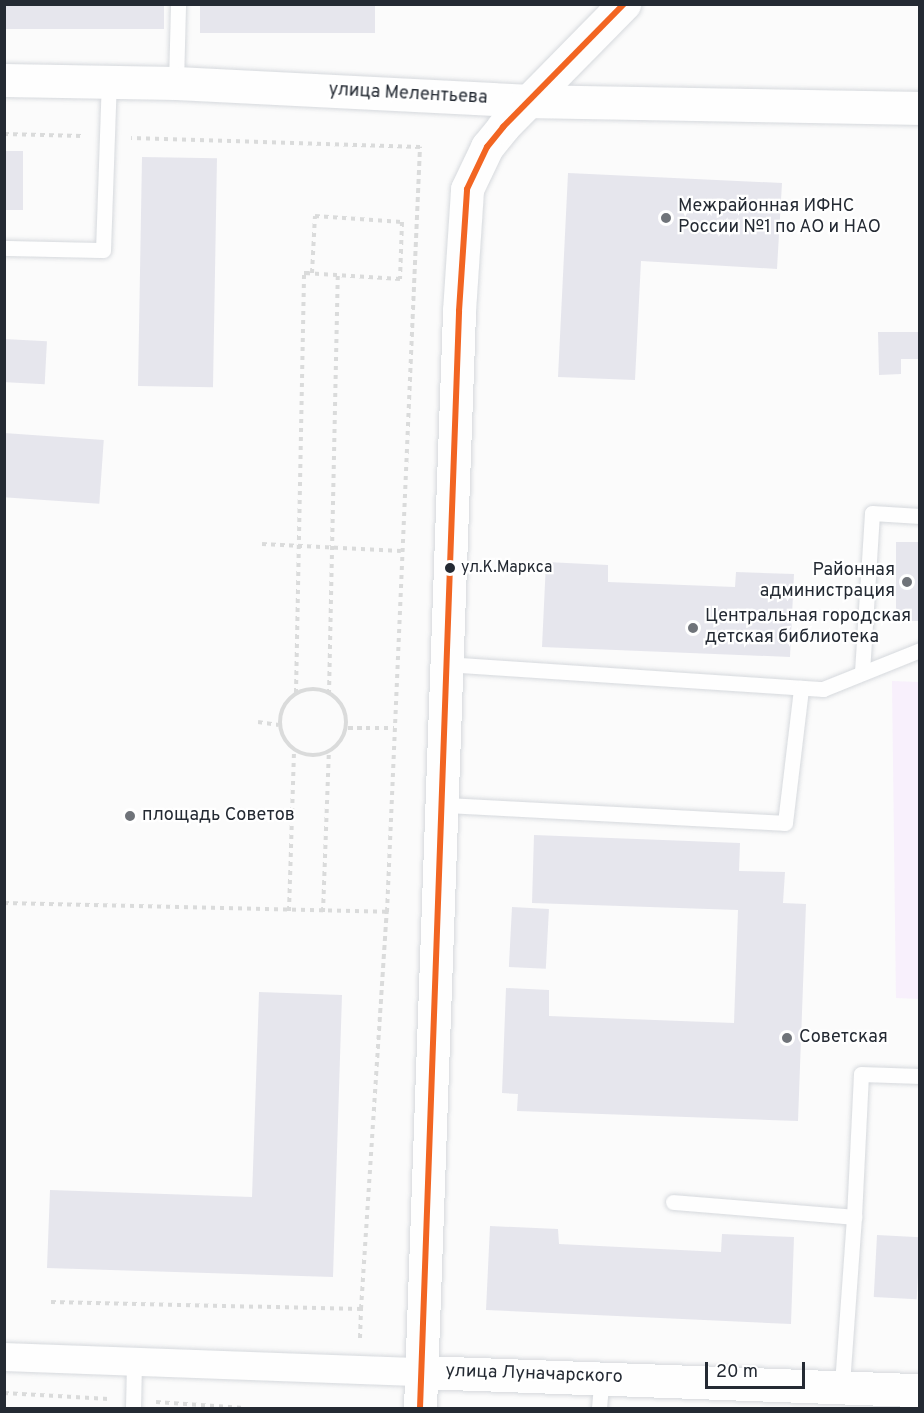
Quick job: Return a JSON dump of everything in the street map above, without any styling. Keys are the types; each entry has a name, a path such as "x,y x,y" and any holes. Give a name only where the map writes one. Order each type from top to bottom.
{"street":[{"path":"420,1408 444,805 445,664 459,310 468,189 487,147 526,101 624,4"},
{"name":"улица Мелентьева","path":"4,80 176,83 526,101 920,108"},
{"name":"улица Луначарского","path":"4,1357 135,1364 602,1376 920,1390"}],"lane":[{"path":"176,83 178,4"},
{"path":"4,248 103,250 109,81"},
{"path":"862,672 872,513 920,516"},
{"path":"445,664 823,689 920,650"},
{"path":"444,805 785,823 801,688"},
{"path":"842,1386 855,1217 861,1074 920,1076"},
{"path":"673,1203 855,1217"},
{"path":"133,1408 135,1364"},
{"path":"599,1408 602,1376"}],"path":[{"path":"4,134 420,147 387,912 361,1308 51,1302"},
{"path":"315,216 402,222 400,279 304,273 312,273 315,216"},
{"path":"296,693 304,273"},
{"path":"329,693 338,274"},
{"path":"262,544 401,551"},
{"path":"290,911 294,748 279,725 283,706 296,693 318,689 329,693 344,708 348,728"},
{"path":"258,722 279,725"},
{"path":"294,748 317,754 328,751 348,728 394,728"},
{"path":"323,912 328,751"},
{"path":"4,903 387,912"}],"shaded area":[{"path":"892,681 919,682 919,999 896,998"}],"building":[{"path":"4,4 164,4 164,29 4,29"},
{"path":"200,4 375,4 375,33 200,33"},
{"path":"4,151 23,151 23,210 4,210"},
{"path":"142,157 217,158 213,387 138,386"},
{"path":"568,173 782,183 777,269 641,261 635,380 558,377"},
{"path":"878,332 920,332 920,359 901,359 901,374 879,375"},
{"path":"4,339 47,341 45,384 4,382"},
{"path":"4,433 104,440 99,504 4,497"},
{"name":"Районная администрация","path":"896,542 920,542 920,621 896,621"},
{"path":"546,562 608,565 608,582 735,587 736,572 794,574 790,657 542,647"},
{"path":"534,835 740,843 739,871 785,872 783,903 806,904 798,1121 517,1111 518,1094 502,1093 506,988 549,990 549,1016 734,1023 738,910 532,903"},
{"path":"512,907 549,909 546,969 509,967"},
{"path":"259,992 342,995 333,1277 47,1268 50,1190 252,1197"},
{"path":"490,1226 558,1229 559,1244 721,1252 722,1234 794,1237 791,1324 486,1310"},
{"path":"877,1235 920,1237 917,1299 874,1297"}],"transit line":[{"path":"420,1408 459,311 467,189 487,147 503,127 624,4"}],"place":[{"name":"Межрайонная ИФНС России №1 по АО и НАО","path":"666,218"},
{"name":"ул.К.Маркса","path":"450,568"},
{"name":"Районная администрация","path":"907,582"},
{"name":"Центральная городская детская библиотека","path":"693,628"},
{"name":"площадь Советов","path":"130,816"},
{"name":"Советская","path":"787,1038"}]}
